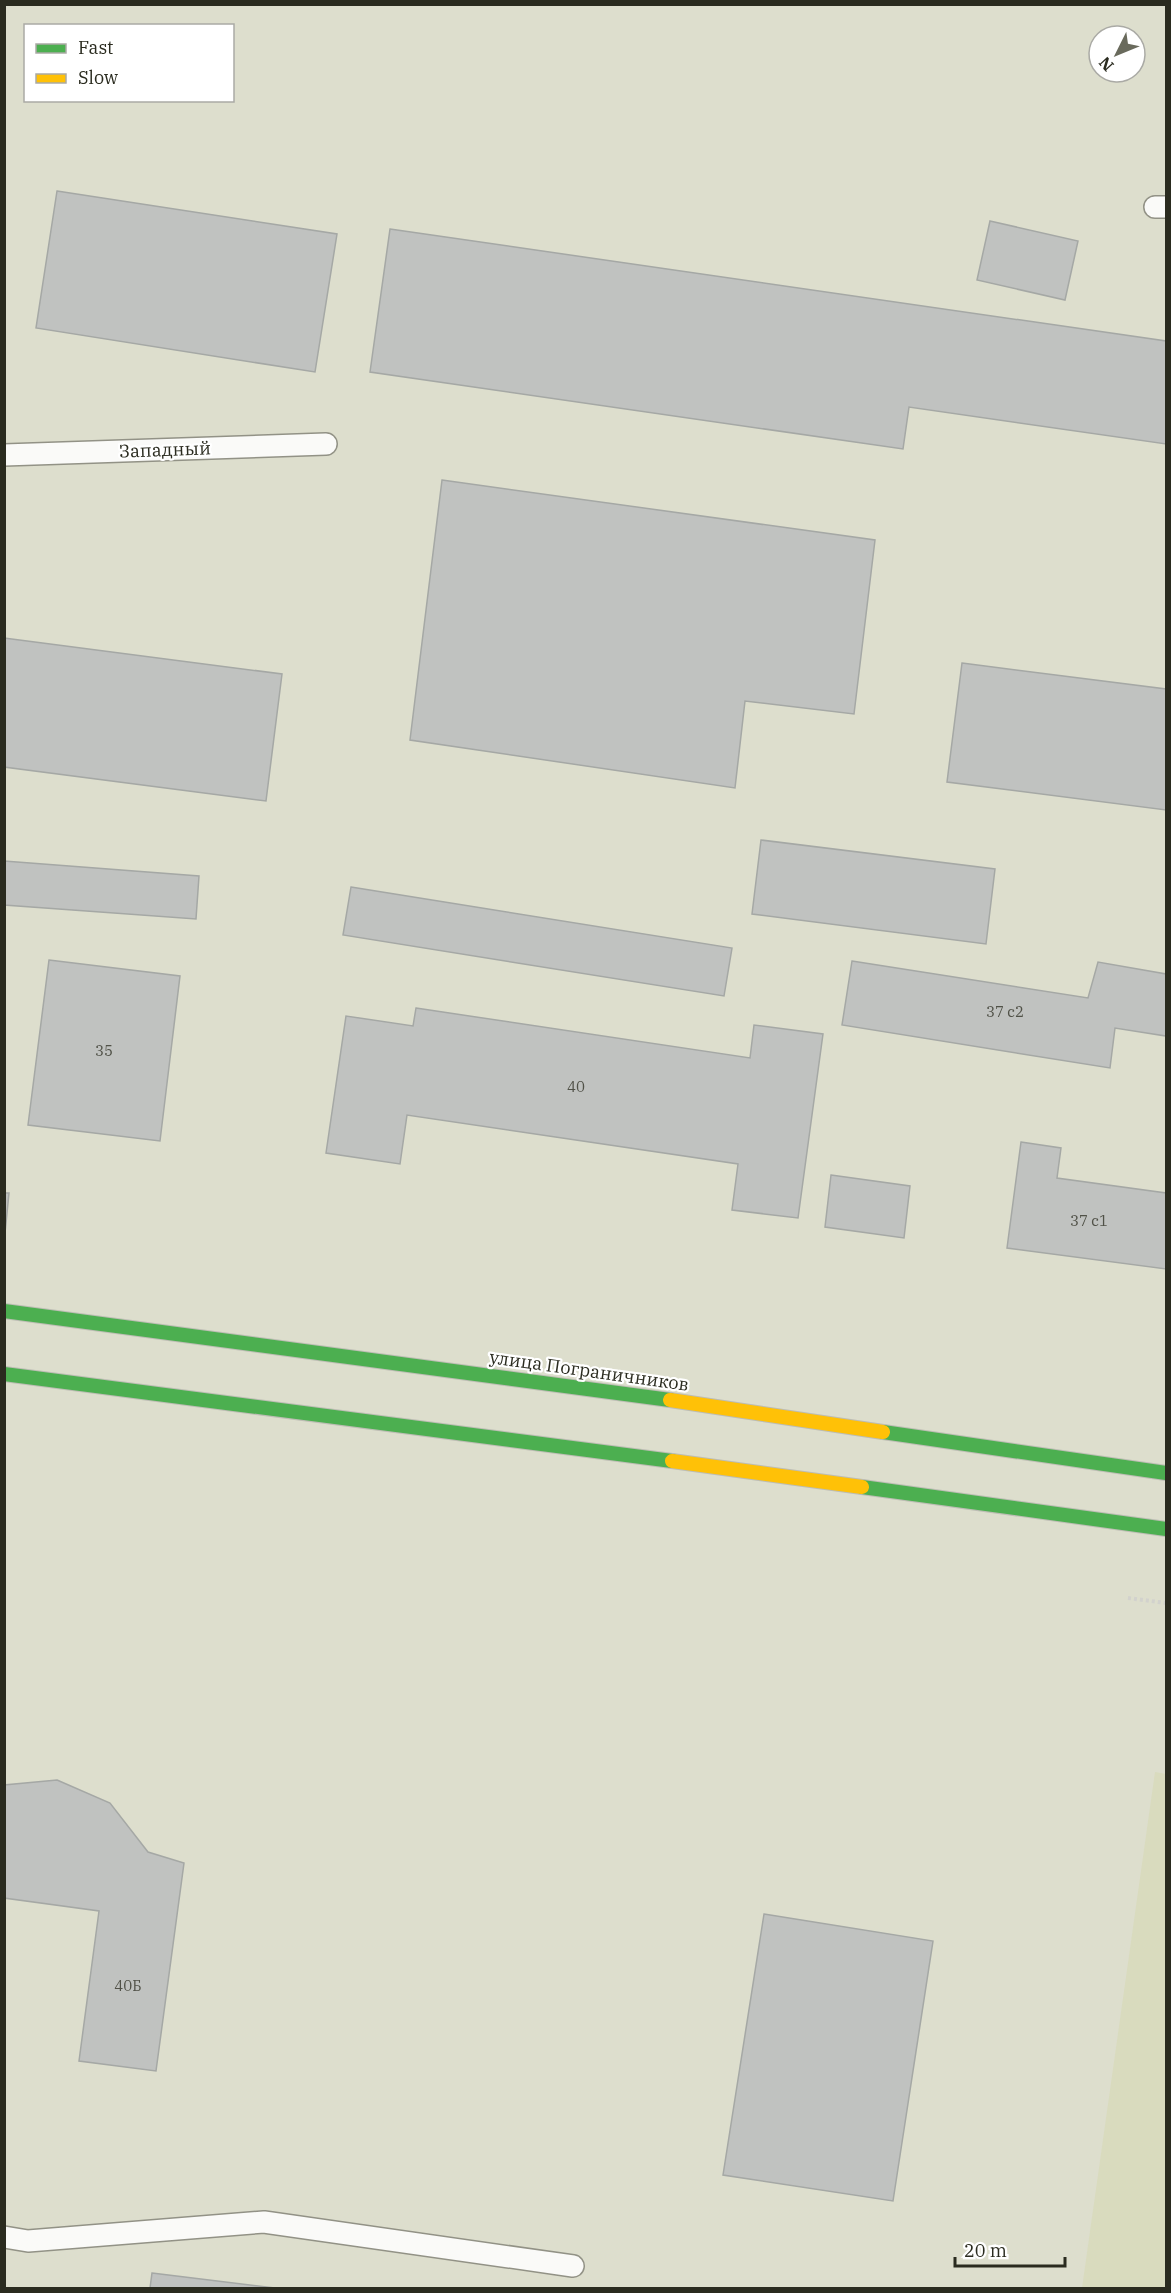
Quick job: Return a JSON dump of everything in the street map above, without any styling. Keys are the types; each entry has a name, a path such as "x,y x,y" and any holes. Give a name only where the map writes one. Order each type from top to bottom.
{"main road":[{"name":"улица Пограничников","path":"4,1311 564,1385 1106,1466 1167,1473"},
{"path":"4,1374 1167,1528"}],"lane":[{"name":"Западный","path":"4,455 326,444"},
{"path":"4,2237 28,2241 264,2222 573,2266"}],"path":[{"path":"1128,1598 1167,1603"}],"shaded area":[{"path":"1155,1772 1166,1774 1166,2288 1082,2288"}],"building":[{"path":"57,191 337,234 315,372 36,328"},
{"path":"990,221 1078,241 1065,300 977,280"},
{"path":"390,229 1166,341 1166,444 909,407 903,449 370,372"},
{"path":"442,480 875,540 854,714 745,701 735,788 410,740"},
{"path":"4,638 282,674 266,801 4,767"},
{"path":"962,663 1166,689 1166,810 947,782"},
{"path":"761,840 995,869 986,944 752,914"},
{"path":"4,861 199,876 196,919 4,905"},
{"path":"351,887 732,948 724,996 343,935"},
{"path":"49,960 180,976 160,1141 28,1125"},
{"path":"852,961 1088,998 1098,962 1166,974 1166,1036 1115,1028 1110,1068 842,1025"},
{"path":"416,1008 750,1058 754,1025 823,1034 798,1218 732,1210 738,1164 407,1115 400,1164 326,1153 346,1016 413,1026"},
{"path":"1021,1142 1061,1148 1057,1178 1166,1193 1166,1269 1007,1248"},
{"path":"831,1175 910,1186 904,1238 825,1227"},
{"path":"4,1193 9,1193 5,1233 4,1233"},
{"path":"57,1780 110,1803 148,1852 184,1863 156,2071 79,2061 99,1911 4,1898 4,1785"},
{"path":"764,1914 933,1941 893,2201 723,2175"},
{"path":"152,2273 275,2288 150,2288"}],"traffic: fast":[{"path":"4,1311 670,1400"},
{"path":"4,1374 672,1461"},
{"path":"883,1432 1166,1473"},
{"path":"862,1487 1166,1529"}],"traffic: slow":[{"path":"670,1400 883,1432"},
{"path":"672,1461 862,1487"}]}
